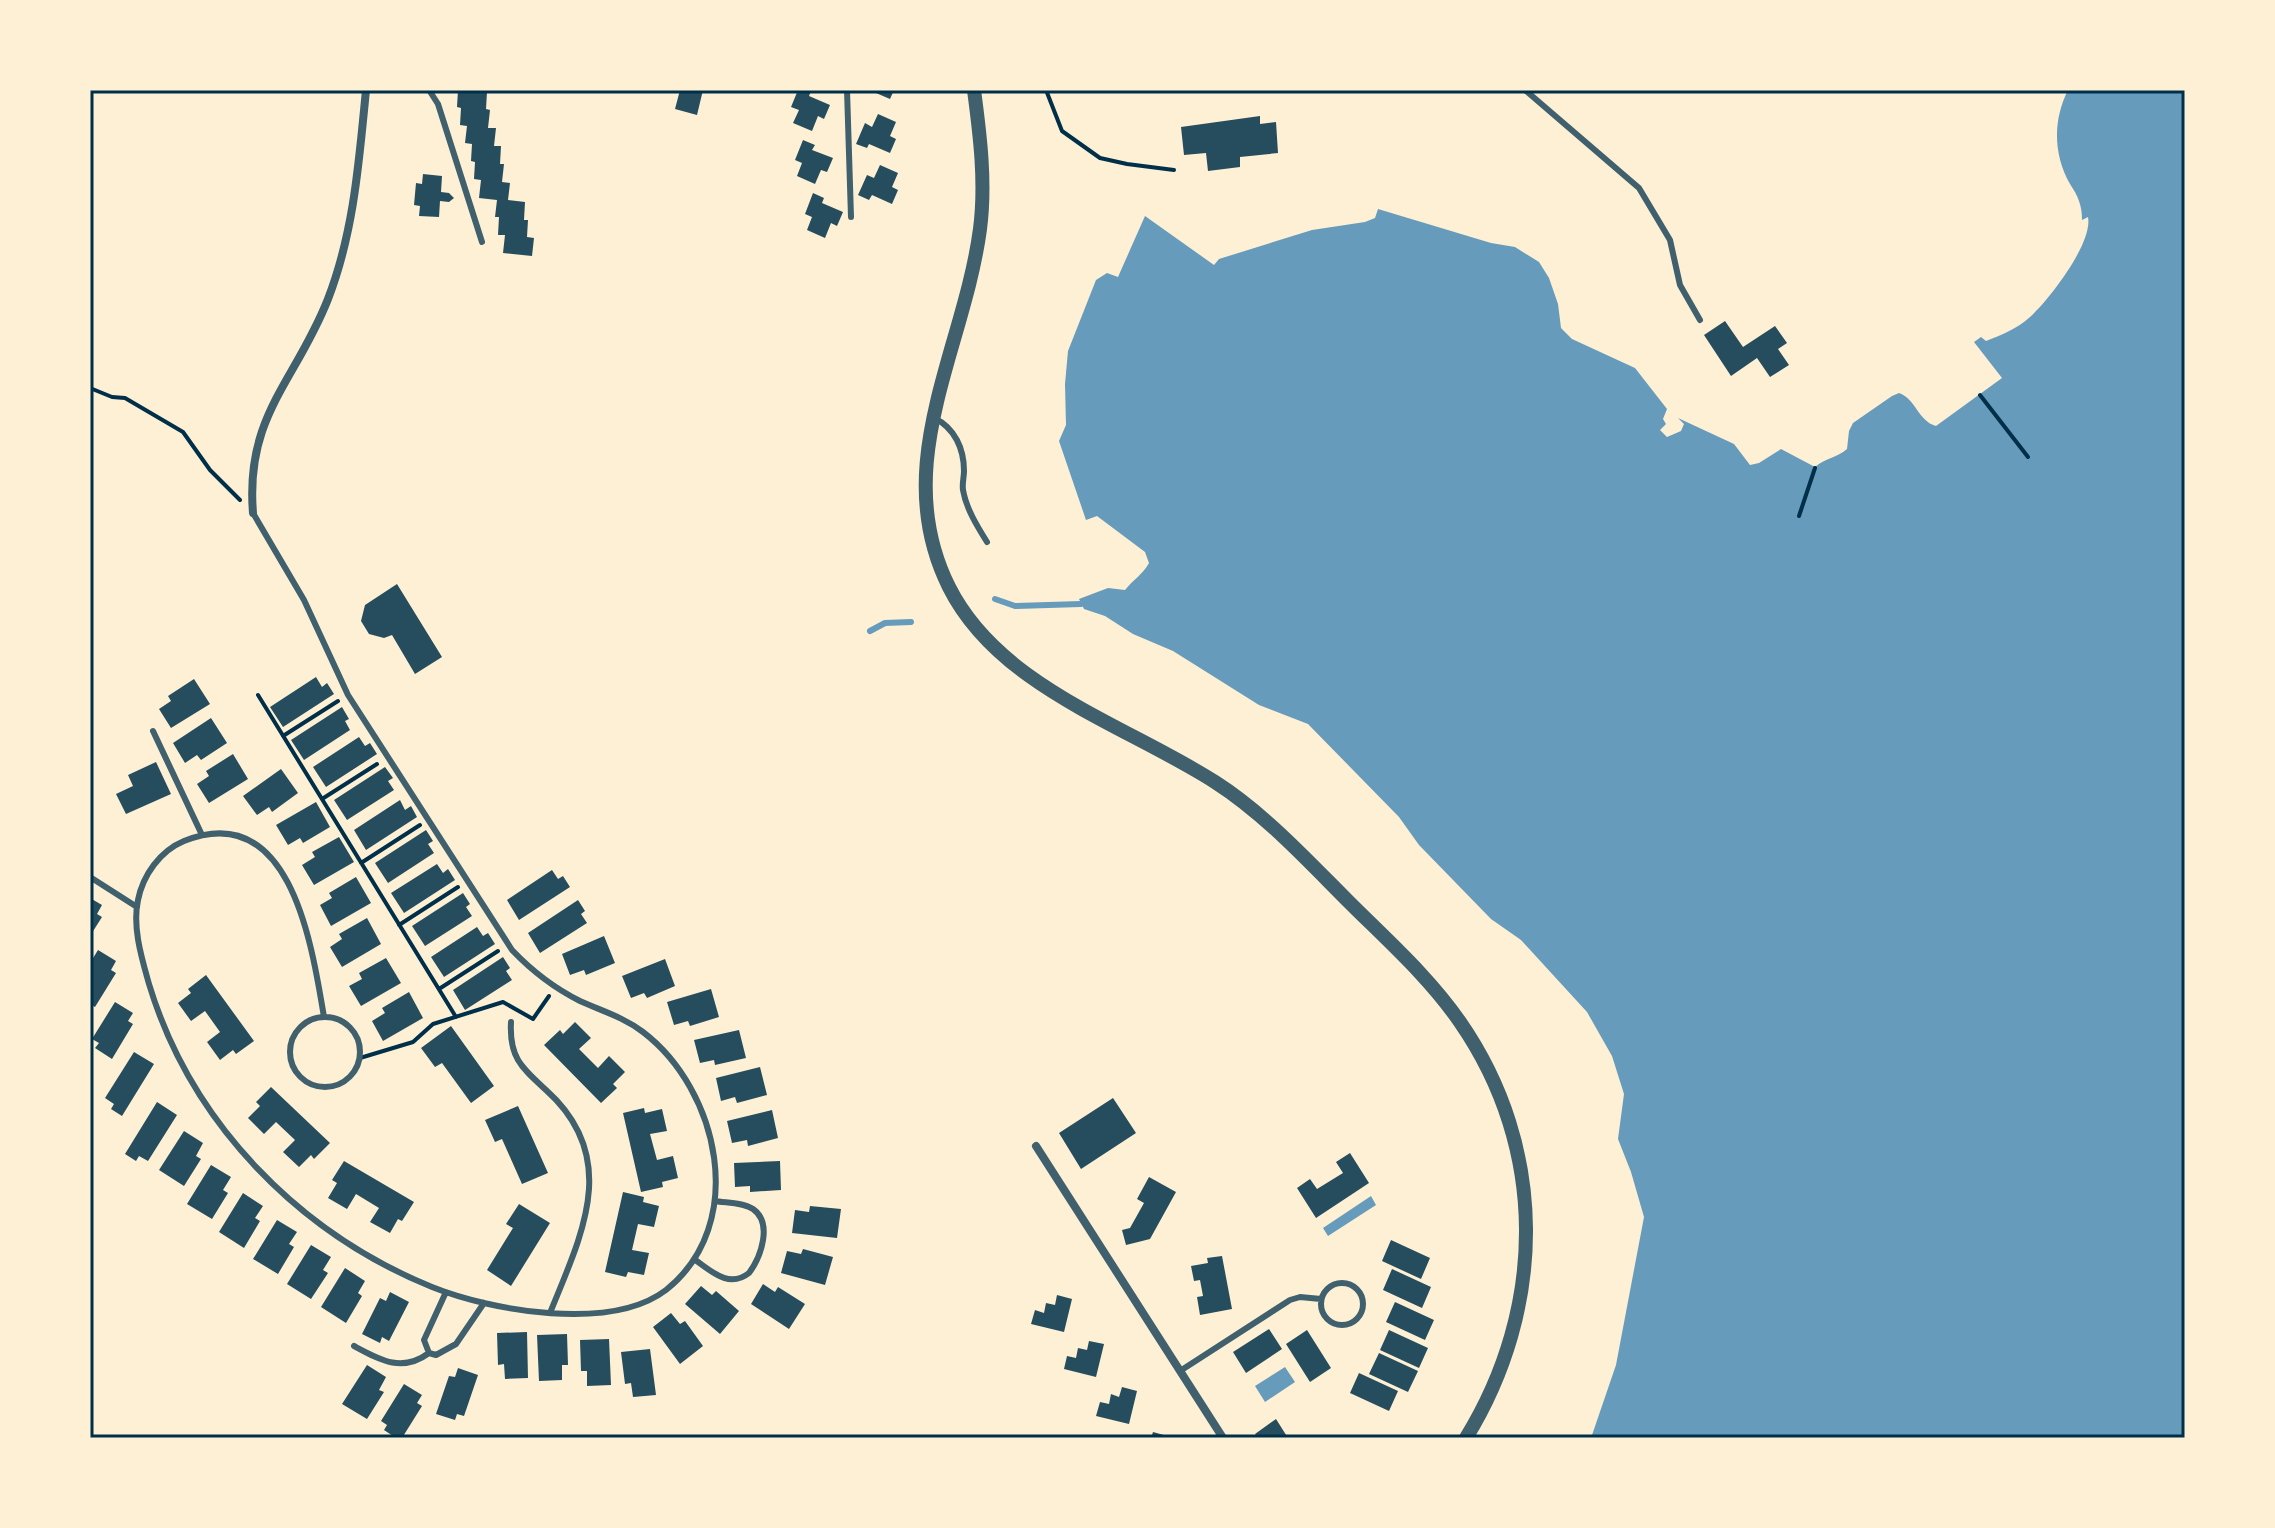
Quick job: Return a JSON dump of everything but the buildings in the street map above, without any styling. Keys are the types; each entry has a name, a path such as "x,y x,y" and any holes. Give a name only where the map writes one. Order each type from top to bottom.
{"street":[{"path":"253,513 252,473 260,434 276,397 309,341 328,299 342,256 353,211 366,90"},
{"path":"974,90 981,158 980,229 932,417 925,488 929,533 937,561 951,591 976,628 1012,664 1045,687 1211,779 1240,800 1304,857 1422,975 1452,1009 1481,1055 1505,1111 1521,1168 1525,1195 1525,1258 1519,1304 1505,1360 1466,1438"},
{"path":"1036,1146 1223,1438"}],"lane":[{"path":"429,90 438,104 482,242"},
{"path":"847,90 851,217"},
{"path":"1525,90 1639,188 1670,240 1680,285 1700,320"},
{"path":"932,417 948,427 958,442 963,458 965,497 974,521 987,542"},
{"path":"253,513 304,600 348,695 508,945 527,966 555,987 617,1015 644,1033 668,1056 687,1082 702,1109 716,1170 715,1201 704,1241 694,1259 668,1288 652,1299 625,1309 550,1313 484,1303 446,1292 405,1274 321,1225 268,1180 230,1138 202,1100 163,1023 136,924 137,907 146,877 159,858 178,843 202,835 226,834 249,841 268,854 283,875 306,925 324,1017"},
{"path":"153,731 202,835"},
{"path":"90,877 137,907"},
{"path":"324,1017 344,1022 351,1028 360,1047 360,1058 350,1078 334,1087 316,1087 298,1075 289,1054 291,1043 303,1025 324,1017"},
{"path":"511,1022 510,1034 516,1058 571,1121 583,1148 589,1178 587,1218 550,1313"},
{"path":"694,1259 722,1278 732,1280 749,1273 759,1252 764,1228 759,1215 747,1206 715,1201"},
{"path":"1346,1283 1359,1292 1362,1308 1353,1322 1337,1324 1324,1315 1321,1299 1330,1286 1346,1283"},
{"path":"429,1353 424,1340 446,1292"},
{"path":"1180,1371 1290,1300 1300,1297 1321,1299"},
{"path":"354,1346 391,1364 412,1363 429,1353 443,1353 456,1344 484,1303"}],"path":[{"path":"1046,90 1062,131 1100,158 1174,170"},
{"path":"90,388 112,397 125,398 183,432 224,487 253,513"},
{"path":"1980,395 2028,457"},
{"path":"1799,516 1815,468"},
{"path":"258,695 456,1017"},
{"path":"283,736 348,695"},
{"path":"322,799 388,757"},
{"path":"361,863 428,820"},
{"path":"399,925 467,881"},
{"path":"439,989 508,945"},
{"path":"360,1058 413,1042 433,1024 503,1002 533,1019 555,987"}],"water":[{"path":"2068,90 2185,90 2185,1438 1591,1438 1616,1365 1644,1217 1618,1139 1624,1094 1612,1056 1587,1012 1521,940 1491,919 1419,845 1399,817 1308,724 1259,705 1173,651 1133,634 1105,616 1084,609 1079,599 1108,588 1125,590 1149,563 1145,552 1097,516 1086,520 1059,441 1066,425 1068,351 1096,280 1107,273 1118,277 1145,216 1214,265 1219,259 1312,230 1365,222 1375,218 1378,209 1491,243 1515,247 1539,262 1549,278 1558,304 1561,328 1572,339 1635,368 1667,409 1663,419 1666,424 1660,430 1667,437 1681,431 1684,424 1678,418 1734,444 1750,465 1781,449 1815,467 1847,449 1853,423 1892,396 1899,393 1905,396 1925,420 1936,426 2002,378 1974,342 1981,337 1986,341 2009,331 2038,309 2077,256 2088,228 2088,217 2082,220 2079,201 2064,173 2058,149 2060,113"},
{"path":"1371,1196 1376,1205 1328,1236 1323,1228"},
{"path":"1285,1367 1295,1382 1265,1402 1255,1386"}],"waterway":[{"path":"995,599 1015,606 1081,604"},
{"path":"870,631 885,623 911,622"}]}
